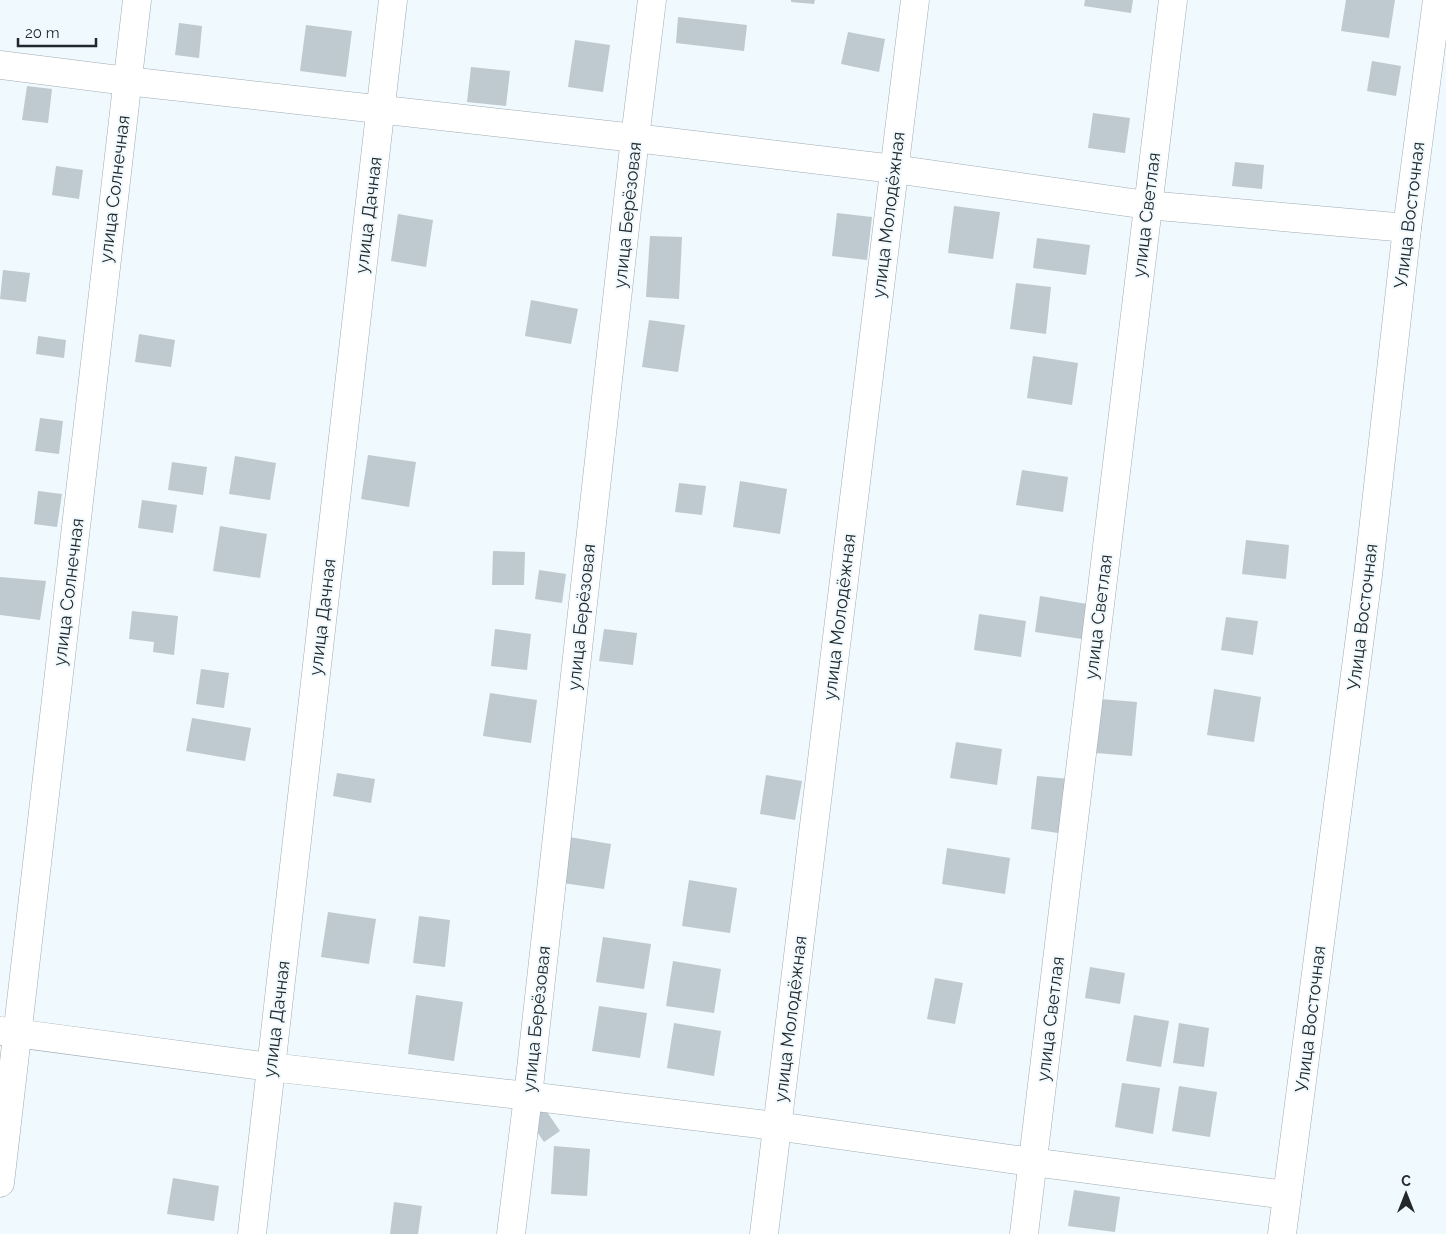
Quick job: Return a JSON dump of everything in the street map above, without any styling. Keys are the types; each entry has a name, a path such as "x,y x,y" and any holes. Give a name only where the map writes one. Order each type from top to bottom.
{"street":[{"name":"улица Солнечная","path":"0,1183 9,1033 137,0"},
{"name":"улица Дачная","path":"252,1234 393,0"},
{"name":"улица Берёзовая","path":"511,1234 652,0"},
{"name":"улица Молодёжная","path":"764,1234 915,0"},
{"name":"улица Светлая","path":"1024,1234 1173,0"},
{"name":"Улица Восточная","path":"1282,1234 1368,576 1407,228 1437,0"},
{"path":"0,65 635,138 894,170 1147,205 1407,228"},
{"path":"9,1033 270,1067 776,1126 1287,1195"}],"building":[{"path":"791,0 815,0 814,4 791,2"},
{"path":"1085,0 1133,0 1131,13 1084,6"},
{"path":"1346,0 1395,0 1389,38 1341,31"},
{"path":"678,17 747,25 744,51 676,43"},
{"path":"179,23 202,26 199,58 175,55"},
{"path":"306,25 352,31 346,77 300,71"},
{"path":"848,32 885,39 879,72 841,64"},
{"path":"575,40 610,45 603,92 568,87"},
{"path":"1372,61 1401,66 1396,96 1367,91"},
{"path":"471,67 510,71 506,106 467,102"},
{"path":"27,86 52,89 48,123 22,120"},
{"path":"1093,113 1130,118 1125,153 1088,148"},
{"path":"1235,162 1264,165 1262,189 1232,186"},
{"path":"56,166 83,170 79,199 52,195"},
{"path":"954,206 1000,212 993,259 948,253"},
{"path":"837,213 872,217 867,260 832,256"},
{"path":"398,214 433,220 426,267 391,261"},
{"path":"650,236 682,237 679,299 646,297"},
{"path":"1037,238 1090,245 1086,275 1033,268"},
{"path":"3,270 30,273 26,302 0,299"},
{"path":"1016,283 1051,287 1046,334 1010,329"},
{"path":"531,300 578,309 571,344 525,336"},
{"path":"649,320 685,325 678,372 642,367"},
{"path":"139,334 175,340 171,367 135,362"},
{"path":"38,336 66,340 64,358 36,354"},
{"path":"1033,356 1078,363 1072,405 1027,398"},
{"path":"40,418 63,421 59,454 35,451"},
{"path":"368,455 416,462 409,507 361,499"},
{"path":"235,456 276,463 270,500 229,494"},
{"path":"172,462 207,467 203,495 168,490"},
{"path":"1022,470 1068,477 1063,512 1016,505"},
{"path":"740,481 787,489 780,534 733,527"},
{"path":"679,483 706,486 702,515 675,512"},
{"path":"38,491 62,494 57,527 34,524"},
{"path":"142,500 177,505 173,533 138,528"},
{"path":"220,526 267,534 260,578 213,571"},
{"path":"1246,540 1289,545 1286,579 1242,574"},
{"path":"493,551 525,552 524,585 492,585"},
{"path":"539,570 566,574 562,603 535,599"},
{"path":"0,577 46,581 40,620 0,615"},
{"path":"1040,596 1087,604 1082,639 1035,632"},
{"path":"132,611 178,616 174,655 153,652 154,642 129,639"},
{"path":"979,614 1026,621 1021,657 974,650"},
{"path":"1226,617 1258,621 1253,655 1221,650"},
{"path":"495,629 531,634 527,670 491,666"},
{"path":"604,629 637,633 633,665 599,661"},
{"path":"201,669 229,673 224,708 196,704"},
{"path":"1214,689 1261,697 1254,742 1207,735"},
{"path":"490,693 537,700 531,743 483,736"},
{"path":"1100,699 1137,702 1132,756 1096,753"},
{"path":"192,718 251,728 245,761 186,751"},
{"path":"956,742 1002,749 997,785 950,778"},
{"path":"337,773 375,779 371,803 333,796"},
{"path":"766,775 802,781 795,820 760,814"},
{"path":"1037,776 1070,779 1065,834 1031,829"},
{"path":"563,836 611,844 604,889 556,882"},
{"path":"947,848 1010,858 1005,894 942,884"},
{"path":"689,880 737,888 730,933 682,926"},
{"path":"328,912 376,919 369,964 321,957"},
{"path":"419,916 450,920 445,967 413,963"},
{"path":"603,937 651,944 644,989 596,982"},
{"path":"673,961 721,969 714,1013 666,1006"},
{"path":"1090,967 1125,973 1120,1004 1085,998"},
{"path":"935,978 963,983 955,1024 927,1019"},
{"path":"416,995 463,1002 454,1061 408,1054"},
{"path":"599,1006 647,1013 640,1058 592,1051"},
{"path":"1134,1015 1169,1021 1161,1067 1126,1061"},
{"path":"674,1023 721,1031 714,1076 667,1068"},
{"path":"1179,1023 1209,1028 1204,1067 1173,1063"},
{"path":"1122,1083 1160,1088 1153,1134 1115,1127"},
{"path":"1179,1086 1217,1092 1210,1137 1172,1131"},
{"path":"545,1109 560,1131 544,1142 529,1120"},
{"path":"554,1146 590,1149 587,1196 551,1194"},
{"path":"173,1178 219,1186 214,1221 167,1214"},
{"path":"1074,1190 1120,1197 1115,1232 1068,1226"},
{"path":"394,1202 422,1206 418,1234 390,1234"}]}
